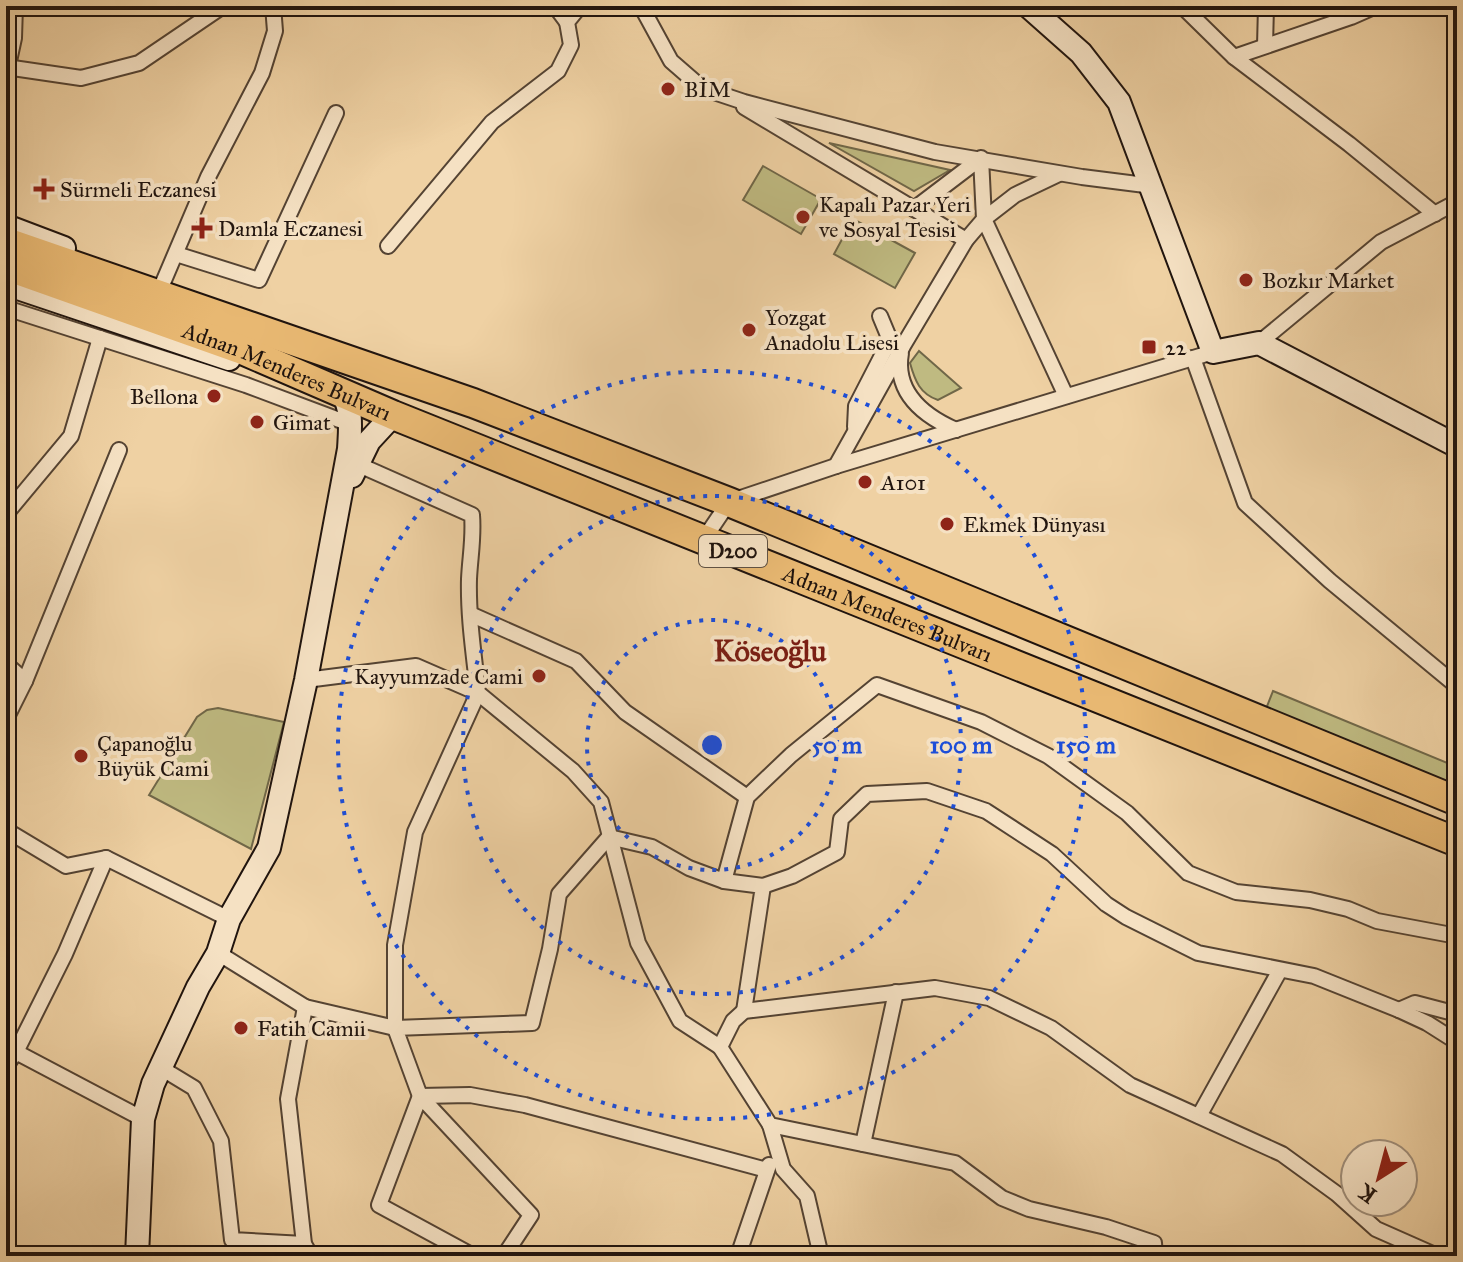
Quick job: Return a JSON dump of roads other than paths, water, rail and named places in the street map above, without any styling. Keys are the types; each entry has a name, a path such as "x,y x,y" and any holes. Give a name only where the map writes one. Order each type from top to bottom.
{"highway":[{"name":"Adnan Menderes Bulvarı","path":"6,242 473,403 729,502 1457,801"},
{"name":"Adnan Menderes Bulvarı","path":"6,266 240,349 344,396 1457,842"}],"street":[{"path":"6,76 14,38 15,6"},
{"path":"6,68 81,78 139,63 223,6"},
{"path":"162,285 208,177 262,73 275,31 273,6"},
{"path":"388,246 492,122 558,71 571,45 567,22 555,6"},
{"path":"567,22 580,6"},
{"path":"641,6 671,61 702,88 726,97 935,152 1153,186"},
{"path":"1028,6 1081,53 1119,102 1153,186 1245,503 1330,581 1457,686"},
{"path":"1182,6 1234,57 1435,214"},
{"path":"1265,46 1266,6"},
{"path":"1234,57 1376,6"},
{"path":"726,97 966,240"},
{"path":"176,254 259,280 336,113"},
{"path":"914,209 981,158"},
{"path":"981,158 984,219 1066,396"},
{"path":"836,466 966,240 984,219 1015,195 1060,173"},
{"path":"704,539 729,502 1066,396 1203,355 1259,343 1381,242 1457,202"},
{"path":"6,226 473,403"},
{"path":"6,284 344,396 350,424 349,449 306,680 269,848 229,919 218,953 198,987 153,1084 143,1119 137,1256"},
{"path":"6,308 246,385 350,424"},
{"path":"855,431 856,406 890,340 880,316"},
{"path":"6,514 71,436 100,338"},
{"path":"1259,343 1457,446"},
{"path":"903,346 900,361 903,381 916,404 930,418 956,430"},
{"path":"335,525 357,464 369,441 393,415"},
{"path":"6,719 25,681 119,450"},
{"path":"357,464 472,515 474,539 469,575 470,614 478,693 415,832 395,945 395,1028 420,1096 531,1215 504,1256"},
{"path":"470,614 576,661 625,712 747,797"},
{"path":"6,664 25,681"},
{"path":"306,680 416,666 478,693 573,771 601,802 638,943 680,1021 720,1047 770,1125 783,1169 807,1196 821,1256"},
{"path":"724,881 747,797 791,755 877,685 981,722 1048,756 1127,813 1188,873 1236,892 1310,900 1348,909 1377,921 1457,936"},
{"path":"609,837 652,847 689,868 724,881 763,886 792,876 837,852 841,819 867,794 927,791 986,811 1052,854 1106,904 1198,953 1314,976 1399,1010 1457,1042"},
{"path":"6,830 66,866 106,858 229,919"},
{"path":"218,953 305,1007 395,1028 532,1023 550,949 559,894 609,837"},
{"path":"6,1066 11,1049 65,954 106,858"},
{"path":"744,1011 763,886"},
{"path":"1199,1116 1280,970"},
{"path":"720,1047 733,1021 744,1011 935,988 989,998 1051,1028 1130,1085 1282,1154 1337,1194 1376,1229 1437,1256"},
{"path":"863,1144 896,992"},
{"path":"1399,1010 1415,1003 1457,1014"},
{"path":"161,1068 194,1088 221,1141 232,1240 308,1250 288,1099 305,1007"},
{"path":"11,1049 143,1119"},
{"path":"420,1096 470,1095 525,1105 767,1170"},
{"path":"420,1096 379,1205 473,1256"},
{"path":"770,1125 955,1163 1002,1198 1029,1209 1106,1227 1154,1243 1155,1256"},
{"path":"738,1256 776,1145"}],"place":[{"name":"BİM","path":"668,89"},
{"name":"Sürmeli Eczanesi","path":"44,189"},
{"name":"Kapalı Pazar Yeri ve Sosyal Tesisi","path":"803,217"},
{"name":"Damla Eczanesi","path":"202,228"},
{"name":"Bozkır Market","path":"1246,280"},
{"name":"Yozgat Anadolu Lisesi","path":"749,330"},
{"name":"22","path":"1149,347"},
{"name":"Bellona","path":"214,396"},
{"name":"Gimat","path":"257,422"},
{"name":"A101","path":"865,482"},
{"name":"Ekmek Dünyası","path":"947,524"},
{"name":"Kayyumzade Cami","path":"539,676"},
{"name":"Çapanoğlu Büyük Cami","path":"81,756"},
{"name":"Fatih Camii","path":"241,1028"}],"district":[{"name":"Köseoğlu","path":"770,651"}]}
